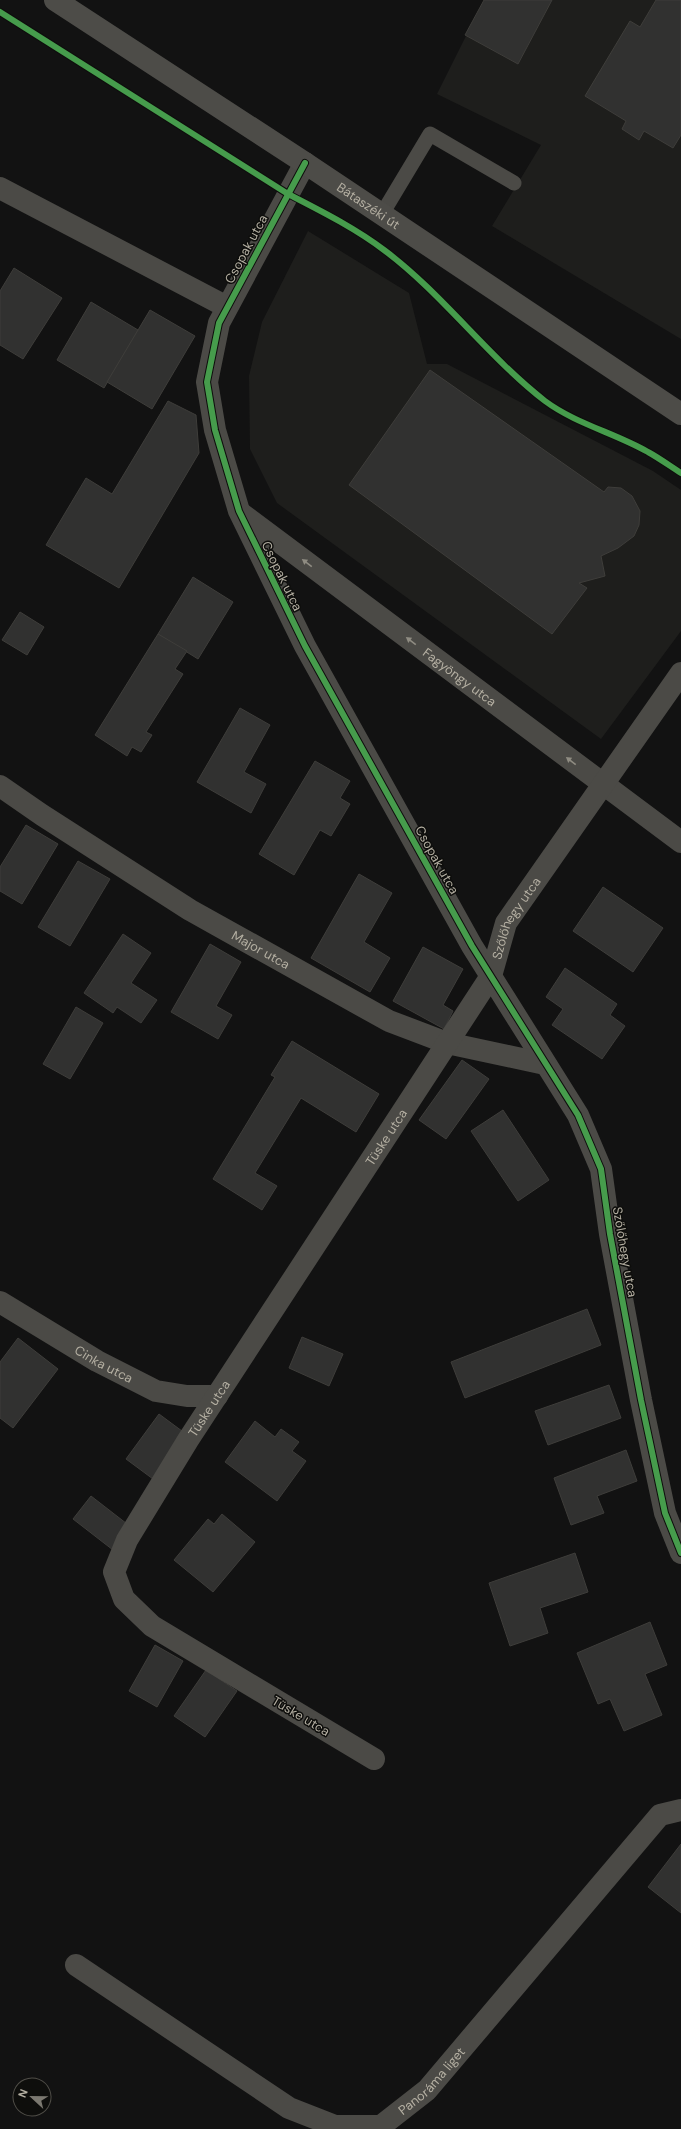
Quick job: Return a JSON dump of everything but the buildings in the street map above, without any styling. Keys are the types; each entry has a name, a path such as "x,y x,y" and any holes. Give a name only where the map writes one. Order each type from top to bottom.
{"main road":[{"name":"Bátaszéki út","path":"55,0 305,163 681,414"}],"street":[{"name":"Csopak utca","path":"305,163 219,323 207,382 215,430 238,511 305,646 468,939 491,976"},
{"path":"0,188 227,308"},
{"name":"Fagyöngy utca","path":"238,511 602,785 681,842"},
{"name":"Szőlőhegy utca","path":"681,673 506,923 491,976 545,1064 578,1114 601,1169 610,1234 641,1400 665,1513 681,1554"},
{"name":"Major utca","path":"0,786 42,815 197,914 389,1020 447,1043 545,1064"},
{"name":"Tüske utca","path":"374,1759 152,1626 124,1599 114,1572 127,1540 188,1440 491,976"},
{"name":"Cinka utca","path":"0,1302 97,1361 156,1391 187,1396 217,1396"},
{"name":"Panoráma liget","path":"76,1964 289,2108 335,2126 381,2126 427,2090 660,1815 681,1810"}],"lane":[{"path":"382,214 430,134 514,183"}],"shaded area":[{"path":"484,0 681,0 681,339 492,226 541,145 437,94"},
{"path":"308,231 409,293 427,364 447,364 653,471 681,490 681,631 601,739 277,503 250,449 249,376 262,322"}],"cycle path":[{"path":"0,12 288,194 338,220 373,242 405,267 426,286 504,365 545,401 570,416 635,445 681,473"},
{"path":"305,163 219,323 207,382 215,430 239,511 305,646 472,946 578,1115 601,1169 610,1234 641,1400 665,1513 681,1553"}]}
